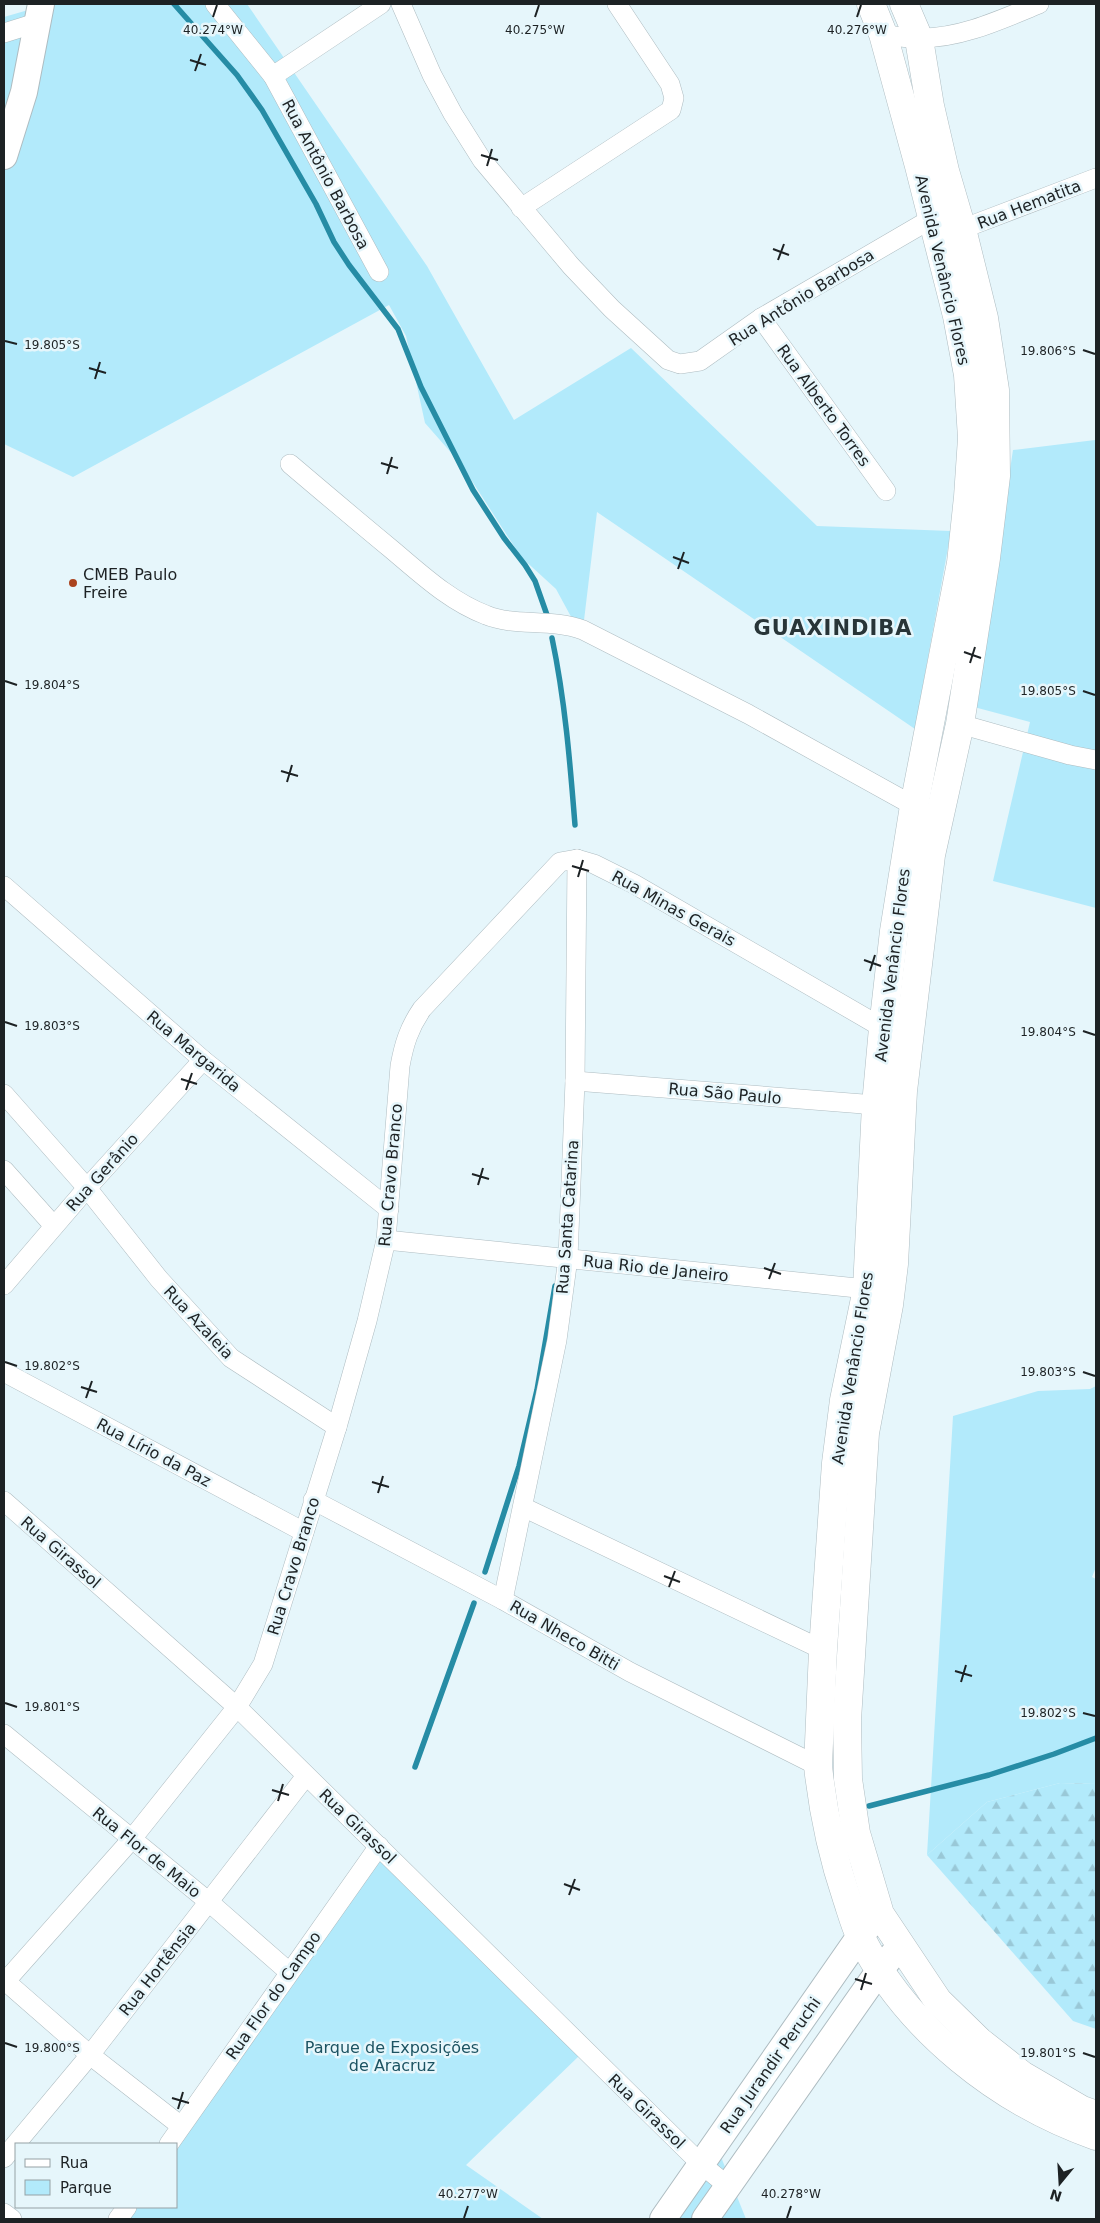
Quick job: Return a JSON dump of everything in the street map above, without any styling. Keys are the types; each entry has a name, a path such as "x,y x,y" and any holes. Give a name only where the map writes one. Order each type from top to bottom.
{"main road":[{"name":"Avenida Venâncio Flores","path":"871,4 883,34 957,316 968,375 972,438 961,563 914,806 894,931 876,1105 867,1289 851,1363 840,1433 823,1650 818,1766 825,1820 834,1860 860,1936 879,1971 911,2011 954,2053 985,2077 1026,2104 1096,2136"},
{"name":"Avenida Venâncio Flores","path":"904,4 919,39 930,106 945,171 962,229 984,318 995,390 996,476 986,558 960,724 930,864 903,1091 894,1264 889,1305 865,1433 847,1711 848,1779 858,1841 880,1914 938,2001 979,2041 1022,2075 1082,2110 1096,2115"}],"street":[{"name":"Rua Antônio Barbosa","path":"215,4 273,76 379,272"},
{"path":"273,76 381,4"},
{"path":"401,4 432,75 453,114 482,160 521,208 671,110 674,98 670,84 617,4"},
{"path":"883,34 919,39 955,34 997,21 1039,4"},
{"path":"4,32 40,13"},
{"path":"4,156 24,92 40,13"},
{"name":"Rua Hematita","path":"962,229 1096,178"},
{"name":"Rua Antônio Barbosa","path":"521,208 571,266 612,309 668,360 680,364 700,361 761,318 931,219"},
{"name":"Rua Alberto Torres","path":"761,318 886,491"},
{"path":"290,464 460,605 488,616 520,621 556,622 590,633 748,714 914,806"},
{"path":"960,724 1070,755 1096,760"},
{"name":"Rua Minas Gerais","path":"577,859 594,864 634,884 883,1028"},
{"name":"Rua Cravo Branco","path":"4,1981 131,1840 237,1707 263,1664 337,1427 367,1321 386,1240 400,1066 407,1035 422,1009 560,862 577,859"},
{"name":"Rua Santa Catarina","path":"504,1600 557,1340 568,1258 574,1081 577,859"},
{"name":"Rua Margarida","path":"4,886 204,1060 389,1209"},
{"name":"Rua Gerânio","path":"4,1283 87,1188 204,1060"},
{"name":"Rua São Paulo","path":"574,1081 876,1105"},
{"name":"Rua Azaleia","path":"4,1094 87,1188 159,1279 232,1358 337,1427"},
{"path":"4,1170 54,1226"},
{"name":"Rua Rio de Janeiro","path":"386,1240 867,1289"},
{"name":"Rua Lírio da Paz","path":"4,1372 304,1532"},
{"name":"Rua Nheco Bitti","path":"313,1500 504,1600 630,1672 818,1766"},
{"name":"Rua Girassol","path":"4,1501 237,1707 701,2164 729,2186"},
{"path":"523,1506 823,1650"},
{"name":"Rua Flor de Maio","path":"4,1734 209,1902 288,1972"},
{"name":"Rua Hortênsia","path":"17,2143 90,2055 306,1776"},
{"name":"Rua Flor do Campo","path":"170,2143 378,1846"},
{"name":"Rua Jurandir Peruchi","path":"663,2219 860,1936 880,1914"},
{"path":"706,2219 879,1971 900,1946"},
{"path":"4,1981 90,2055 181,2126"},
{"name":"Rua Hortênsia","path":"4,2158 15,2145"},
{"path":"118,2219 126,2208"},
{"path":"4,2213 12,2219"}],"green space":[{"path":"49,4 247,4 427,266 514,420 631,348 817,526 951,531 915,729 597,512 582,637 556,589 521,557 461,464 425,423 406,336 389,305 73,477 4,444 4,17"},
{"path":"1096,436 1096,908 993,881 1030,722 974,707 1013,450 1095,440"},
{"path":"1096,1386 1096,1567 1092,1577 1096,1579 1096,1784 1060,1783 987,1802 927,1855 953,1416 1038,1391 1090,1389"},
{"path":"1060,1783 1096,1784 1096,2029 1073,2021 927,1855 987,1802"},
{"name":"Parque de Exposições de Aracruz","path":"374,1855 579,2056 466,2165 543,2219 126,2219 134,2208 178,2208 178,2143"},
{"path":"719,2152 746,2219 672,2219"}],"waterway":[{"path":"174,4 237,75 262,110 316,204 334,242 349,265 398,329 421,387 473,490 535,581 547,615"},
{"path":"552,638 564,708 575,825"},
{"path":"485,1572 519,1466 537,1390 555,1286"},
{"path":"415,1767 474,1603"},
{"path":"869,1806 989,1775 1096,1738"}],"place":[{"name":"CMEB Paulo Freire","path":"73,583"}],"district":[{"name":"GUAXINDIBA","path":"833,628"}]}
